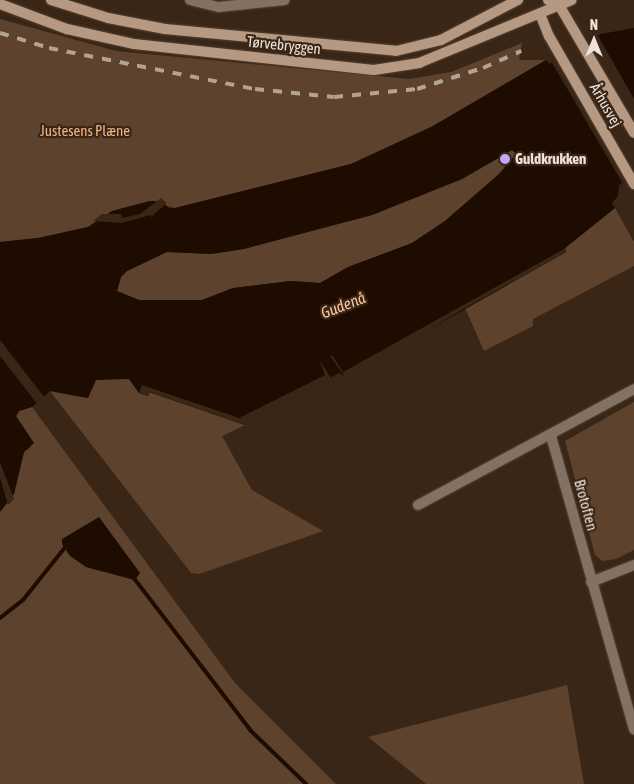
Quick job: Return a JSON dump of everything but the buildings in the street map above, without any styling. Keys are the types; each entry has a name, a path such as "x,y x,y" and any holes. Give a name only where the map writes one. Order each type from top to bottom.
{"main road":[{"name":"Tørvebryggen","path":"51,0 108,18 165,29 396,51 441,40 518,0"},
{"path":"540,14 546,0 560,5"},
{"name":"Tørvebryggen","path":"0,4 67,28 134,44 374,70 419,63 572,0"},
{"name":"Århusvej","path":"560,5 634,134"},
{"name":"Århusvej","path":"540,14 633,182"}],"street":[{"path":"190,0 219,7 284,1"},
{"path":"418,504 551,436 634,389"},
{"name":"Brotoften","path":"551,436 634,729"},
{"path":"591,582 634,565"}],"green space":[{"name":"Justesens Plæne","path":"0,19 116,51 409,79 451,72 522,43 519,60 546,60 433,126 351,164 175,208 150,201 112,211 88,227 38,238 0,242"},
{"path":"512,150 516,154 499,174 445,221 412,243 348,267 320,283 291,281 233,288 202,300 139,300 117,291 121,277 127,271 167,252 211,254 244,249 372,215 462,179"},
{"path":"615,208 634,242 634,266 533,319 533,326 484,351 465,308 566,252 564,249"},
{"path":"118,377 129,379 139,393 149,392 245,425 222,436 252,490 323,531 199,574 191,573 50,391 87,398 96,380"},
{"path":"634,402 634,550 616,559 602,561 595,555 565,441"},
{"path":"32,407 235,683 336,784 0,784 0,512 14,494 24,452 31,447 16,416 19,411","holes":["99,517 135,580 86,567"]},
{"path":"567,685 584,784 426,784 368,737"}],"water":[{"name":"Gudenå","path":"634,28 634,176 619,185 618,196 612,203 615,208 565,248 566,252 345,377 339,373 247,419 245,425 149,392 148,396 139,393 129,379 96,380 88,398 50,391 32,407 19,411 16,416 34,443 24,452 14,494 0,512 0,242 38,238 88,227 112,211 150,201 161,201 169,208 175,208 351,164 433,126 546,60 550,64 601,34","holes":["512,150 516,154 499,174 445,221 412,243 348,267 320,283 291,281 233,288 202,300 139,300 117,291 121,277 127,271 167,252 211,254 244,249 372,215 462,179"]},
{"path":"99,517 140,573 135,580 86,567 70,556 62,544 62,539"}],"pier":[{"path":"597,34 634,99 634,178 623,184 551,61"},
{"path":"161,198 167,203 151,217 150,215 122,223 93,221 102,214 121,214 122,218 140,214"},
{"path":"564,249 566,252 465,308 346,379 330,356 332,355 343,372"},
{"path":"0,340 45,398 38,405 0,356"},
{"path":"319,359 332,380 247,419 245,425 149,392 148,396 139,393 142,385 239,418 325,375"},
{"path":"0,462 14,499 8,505 0,478"}],"waterway":[{"path":"0,618 23,600 67,545"},
{"path":"133,577 251,731 306,784"}],"railway":[{"path":"0,33 49,48 255,89 334,97 417,89 483,68 521,51"}],"place":[{"name":"Guldkrukken","path":"505,159"}]}
